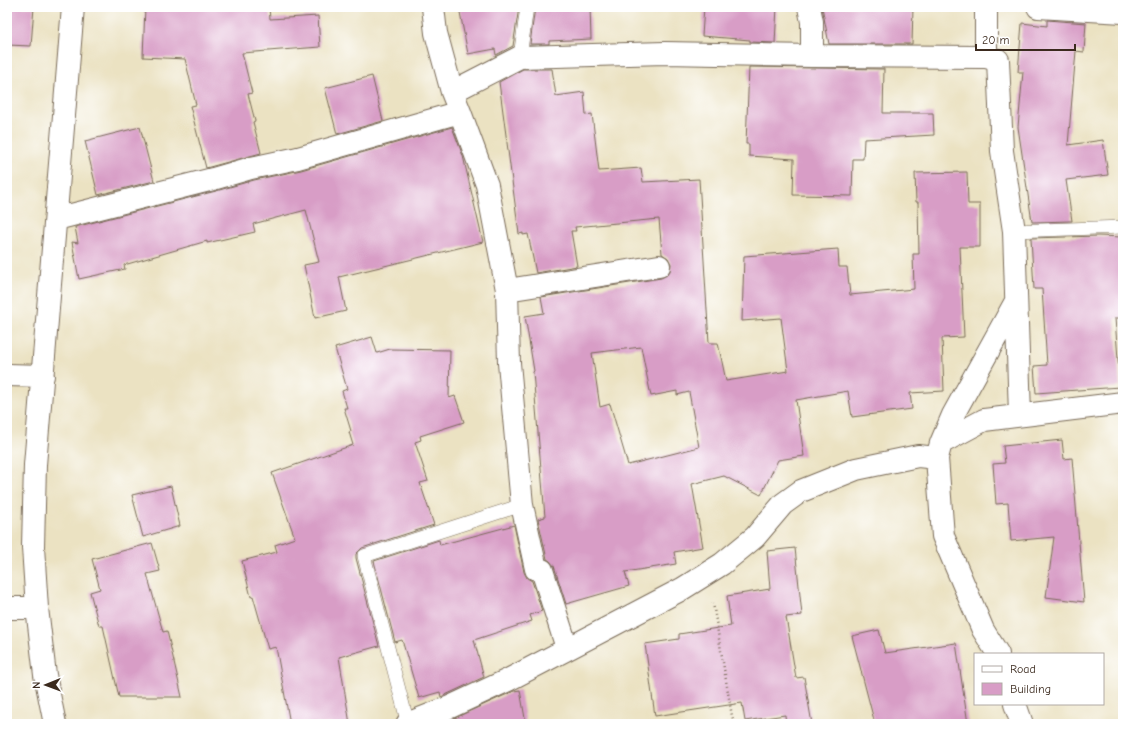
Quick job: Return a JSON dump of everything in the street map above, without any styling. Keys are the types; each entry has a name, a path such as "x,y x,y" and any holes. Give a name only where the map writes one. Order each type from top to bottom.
{"street":[{"path":"55,724 45,675 37,608 33,547 34,480 73,7"},
{"path":"433,7 436,33 452,92 487,185 507,290 509,363 522,505 536,569 542,570 567,648"},
{"path":"809,7 812,22 812,56"},
{"path":"986,7 986,56"},
{"path":"1038,7 1123,12"},
{"path":"452,92 520,57 665,53 812,56 986,56 998,60 1002,151 1014,231 1020,415"},
{"path":"56,219 251,168 298,158 460,112"},
{"path":"507,290 659,266"},
{"path":"997,653 983,630 944,536 939,450 953,415 1017,301"},
{"path":"7,375 43,376"},
{"path":"408,724 450,707 508,680 682,589 722,564 755,537 783,504 801,491 856,469 939,450 984,420 1123,403"},
{"path":"7,608 37,608"},
{"path":"1015,705 1022,724"}],"lane":[{"path":"520,57 527,7"},
{"path":"1014,231 1123,227"},
{"path":"408,724 364,556 522,505"}],"path":[{"path":"708,572 732,716 735,724"}],"building":[{"path":"7,7 34,7 31,46 7,45"},
{"path":"145,7 269,7 270,19 318,16 320,47 242,53 252,93 248,94 261,153 206,168 190,106 196,105 185,59 143,57"},
{"path":"459,7 519,7 513,46 496,55 495,49 468,54"},
{"path":"535,7 590,7 591,39 549,41 549,44 530,44"},
{"path":"704,7 777,7 775,43 750,42 750,40 702,36"},
{"path":"822,7 913,7 912,44 829,44"},
{"path":"1047,20 1086,23 1084,52 1076,51 1068,145 1103,140 1108,175 1066,180 1072,221 1032,222 1018,127 1023,72 1018,72 1022,23 1047,26"},
{"path":"749,67 884,69 883,113 933,113 934,135 864,139 863,159 853,159 852,196 793,195 794,159 749,156 749,144 746,144"},
{"path":"523,69 552,69 556,96 584,92 586,115 592,114 599,171 641,168 643,182 699,179 709,343 718,343 726,381 788,371 781,318 742,321 744,256 838,249 839,267 847,267 850,295 914,289 913,254 919,254 918,202 916,202 915,173 967,172 968,204 980,204 980,247 960,247 964,337 942,338 944,391 910,393 912,409 852,417 848,391 796,400 804,456 778,460 761,495 724,476 692,484 703,547 674,552 676,564 625,572 629,586 566,604 554,566 547,559 538,519 545,517 534,371 525,316 544,313 541,297 661,278 667,275 670,271 671,264 668,258 662,254 659,219 575,227 576,231 571,231 577,266 536,273 528,234 519,234 499,82","holes":["641,347 651,396 677,391 677,395 689,392 699,447 628,465 610,404 600,407 592,353"]},
{"path":"372,76 383,121 337,134 325,88"},
{"path":"140,127 154,181 98,195 85,141"},
{"path":"452,127 463,156 483,242 339,277 346,311 315,318 304,265 319,262 306,210 253,224 255,232 207,243 207,241 124,265 125,269 79,279 72,242 78,243 75,227 254,180 301,170"},
{"path":"1098,236 1123,237 1123,318 1115,318 1120,387 1036,393 1034,366 1047,365 1042,289 1034,289 1031,238"},
{"path":"372,337 377,353 390,349 450,350 449,398 455,396 464,422 420,436 421,440 415,442 428,481 420,483 434,525 362,548 356,554 379,646 339,657 350,724 290,724 276,647 268,649 253,596 251,597 242,561 277,552 275,545 295,538 272,473 353,445 349,432 351,431 344,408 347,408 342,391 347,389 335,348"},
{"path":"1062,440 1064,459 1072,458 1084,602 1046,597 1054,537 1011,541 1008,503 996,504 993,464 1005,463 1003,446"},
{"path":"171,486 180,526 143,537 132,495"},
{"path":"514,525 524,572 527,578 532,581 542,611 530,615 532,621 474,640 484,677 441,697 440,692 419,698 402,640 395,642 374,561 439,540 440,545"},
{"path":"152,543 160,571 147,574 163,632 167,631 182,697 119,697 103,626 99,626 90,592 100,589 92,559"},
{"path":"795,548 802,615 786,617 796,678 804,677 812,724 786,724 785,715 745,721 742,703 655,716 645,644 679,639 679,634 731,626 727,596 770,589 767,551"},
{"path":"879,630 885,653 956,643 968,724 875,724 852,636"},
{"path":"520,690 526,724 449,724 448,721 514,691"}]}
